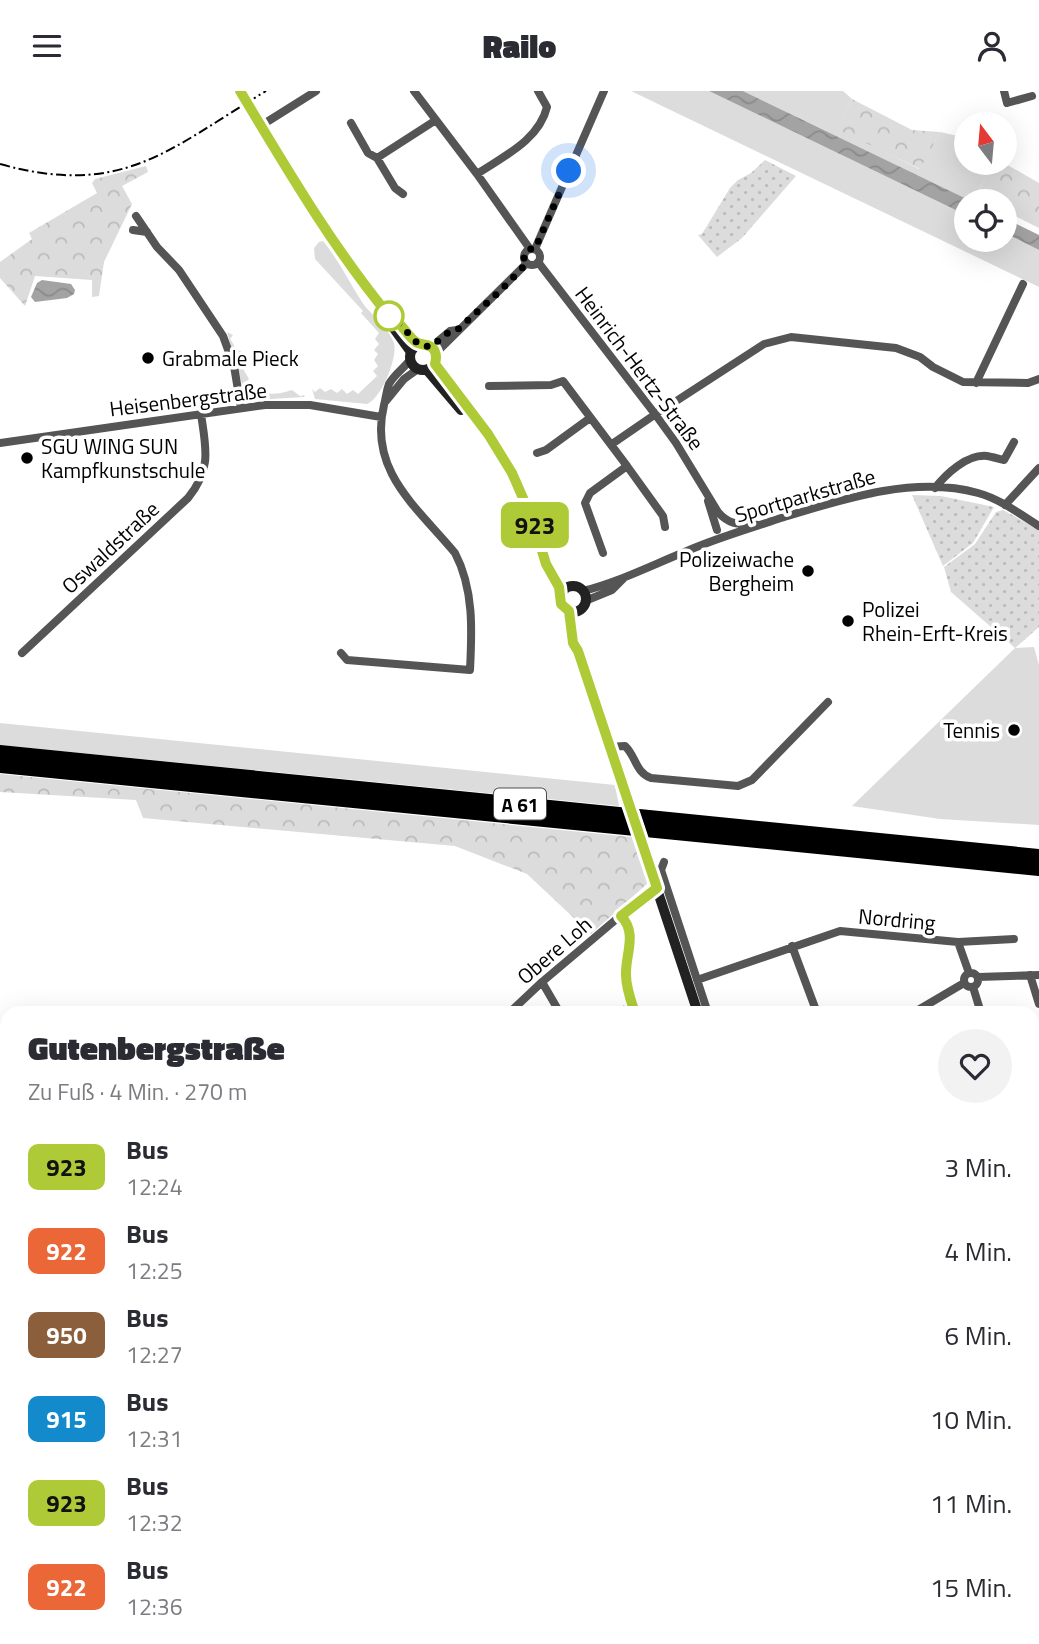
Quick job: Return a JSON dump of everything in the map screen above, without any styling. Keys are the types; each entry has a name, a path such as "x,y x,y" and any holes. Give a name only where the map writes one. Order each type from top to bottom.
{"highway":[{"name":"A 61","path":"0,753 1039,856"},
{"name":"A 61","path":"0,766 1039,869"}],"street":[{"path":"240,91 328,234 391,318 390,323 423,357 500,454 524,499 546,564 561,594 561,604 578,600"},
{"path":"262,125 316,91"},
{"path":"414,91 532,249 540,255 538,263 527,263"},
{"path":"477,174 527,141 547,107 538,91"},
{"path":"527,263 524,255 532,249 604,91"},
{"path":"1004,91 1007,103 1032,96"},
{"path":"377,158 436,120"},
{"path":"351,123 368,153 377,158 395,188 403,194"},
{"path":"136,216 157,247 179,270 223,335 234,366 241,408"},
{"path":"133,230 147,232"},
{"path":"341,653 347,660 470,670 471,643 466,577 455,553 393,479 380,440 382,417 385,396 391,381 454,337 457,330 527,263"},
{"name":"Heinrich-Hertz-Straße","path":"538,263 655,414 693,470 708,498 726,520 733,524 761,524"},
{"path":"976,383 1023,284"},
{"path":"612,444 764,344 779,338 896,348 920,357 933,367 963,382 1028,383 1039,379"},
{"path":"489,386 551,385 562,381 612,444 663,516 665,527"},
{"name":"Heisenbergstraße","path":"0,443 278,405 310,405 382,417"},
{"name":"Oswaldstraße","path":"22,653 199,485 205,473 206,449 201,414"},
{"path":"537,453 546,450 590,418"},
{"path":"935,488 946,474 975,457 988,456 1004,460 1014,442"},
{"path":"603,553 585,503 586,498 627,466"},
{"path":"1005,505 1039,468"},
{"name":"Sportparkstraße","path":"578,600 612,590 623,579 687,551 761,524 883,490 935,488 977,493 1005,505 1039,526"},
{"name":"Heinrich-Hertz-Straße","path":"708,498 717,530"},
{"path":"542,546 578,600 578,651 696,1006"},
{"path":"561,594 566,588 578,600"},
{"path":"610,747 625,746 629,749 640,771 651,778 738,786 752,780 828,702"},
{"path":"664,862 661,870 706,1006"},
{"name":"Obere Loh","path":"516,1006 657,888"},
{"path":"621,916 630,931 626,978 633,1006"},
{"name":"Nordring","path":"697,979 840,931 958,942 1014,939"},
{"name":"Nordring","path":"958,942 974,975"},
{"path":"793,946 814,1006"},
{"path":"974,975 978,983 968,987 964,983 964,977 974,975 1034,975 1039,1004"},
{"path":"542,982 556,1006"},
{"path":"925,1006 964,983"},
{"path":"973,987 979,1006"}],"green space":[{"path":"631,91 709,91 954,209 954,246"},
{"path":"743,91 843,91 852,99 838,128 919,169 940,132 954,135 954,175 988,175 980,189 954,189 954,193"},
{"path":"852,99 912,130 940,132 920,169 837,129"},
{"path":"765,160 796,176 742,238 717,257 698,235 702,234 730,188"},
{"path":"146,166 148,172 122,186 132,204 104,262 99,296 92,297 92,280 35,276 25,306 0,278 0,262 32,239 29,233 97,193 92,183 95,179"},
{"path":"1017,170 1039,183 1039,228 1017,217 1017,189 981,189 988,175 1017,175"},
{"path":"1017,239 1039,250 1039,287 966,252 1017,252"},
{"path":"323,241 364,305 385,328 394,343 395,350 387,377 378,394 367,404 315,399 312,389 315,392 320,388 325,392 331,389 337,393 342,389 347,394 353,390 358,394 377,376 373,371 378,366 374,360 378,354 374,350 379,344 375,339 379,333 361,313 363,311 315,259 314,248"},
{"path":"227,332 233,335 230,339 237,350 241,351 242,367 249,379 246,382 251,387 268,393 292,390 300,396 305,395 304,397 254,400 245,395"},
{"path":"912,495 941,496 994,507 973,543 943,566"},
{"path":"1003,510 1039,530 1039,627 1015,648 951,592 944,567 975,544 996,512"},
{"path":"1034,647 1039,665 1039,825 940,819 852,806 1015,648"},
{"path":"0,723 615,785 619,806 0,745"},
{"path":"0,774 632,837 648,883 591,934 527,874 455,846 143,818 136,800 0,792"}],"water":[{"path":"709,91 743,91 954,193 954,209"},
{"path":"1017,224 1039,235 1039,250 1017,239"},
{"path":"42,280 71,284 75,290 74,294 67,298 35,302 31,297 37,283"}],"railway":[{"path":"0,164 42,173 79,175 112,171 171,149 266,91"}],"bus line":[{"name":"923","path":"240,91 316,216 366,288 391,318 419,345 428,345 434,350 435,364 439,371 488,434 524,499 546,564 559,587 561,604 569,611 573,643 578,651 657,888 621,916 630,931 626,984 633,1006"}],"place":[{"name":"Grabmale Pieck","path":"148,358"},
{"name":"SGU WING SUN Kampfkunstschule","path":"27,458"},
{"name":"Polizeiwache Bergheim","path":"808,571"},
{"name":"Polizei Rhein-Erft-Kreis","path":"848,621"},
{"name":"Tennis","path":"1014,730"}],"route":[{"path":"389,316 419,345 431,347 450,331 457,330 527,263 525,252 535,249 569,171"}]}
